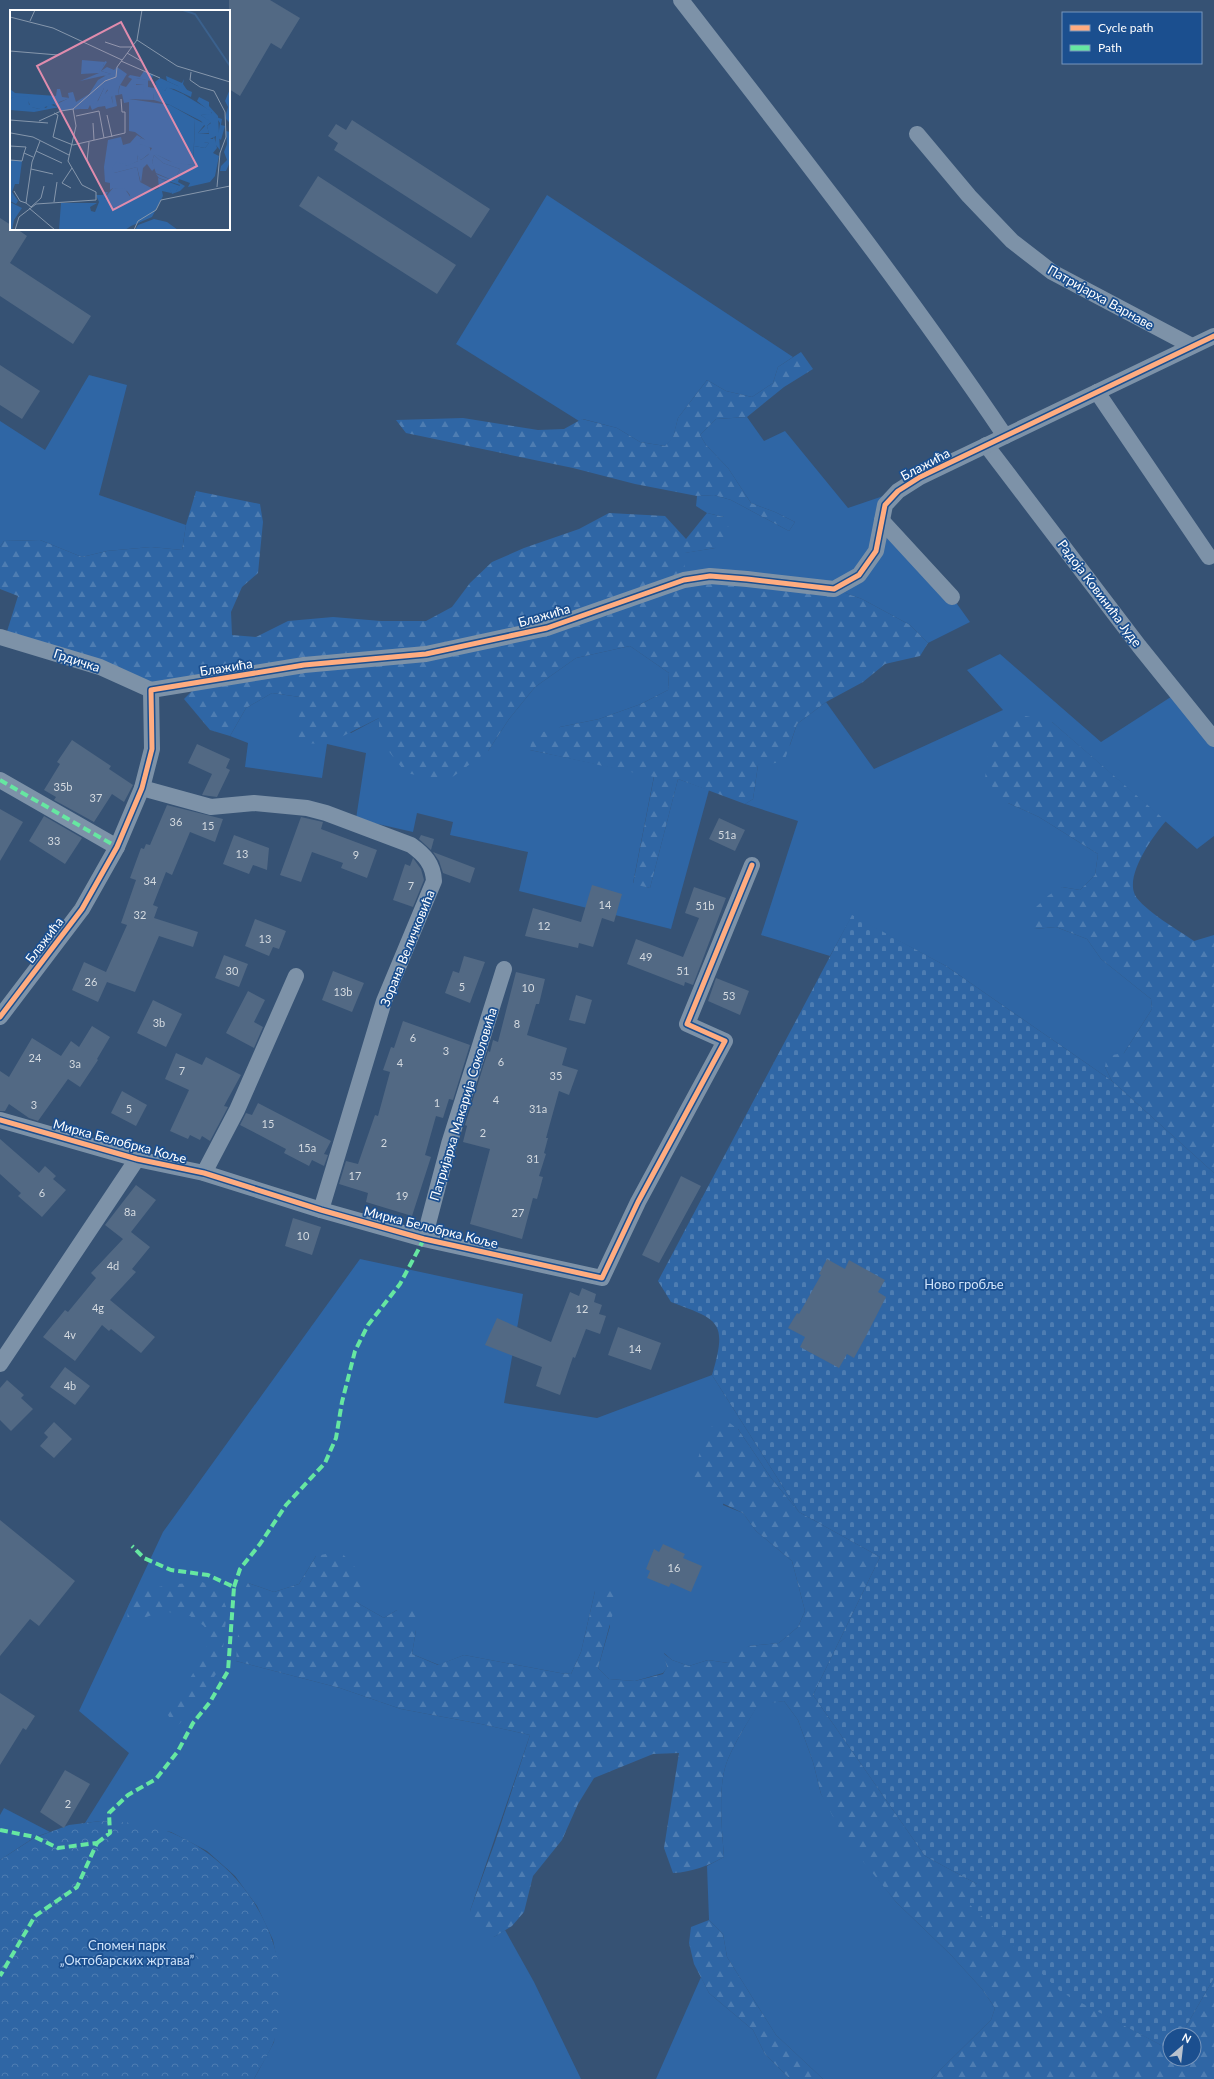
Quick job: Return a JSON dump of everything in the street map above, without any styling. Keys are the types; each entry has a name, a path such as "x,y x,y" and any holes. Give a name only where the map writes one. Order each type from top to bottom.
{"street":[{"path":"681,0 817,176 952,357 1005,436"},
{"name":"Патријарха Варнаве","path":"917,134 969,196 1012,241 1052,272 1192,346"},
{"name":"Блажића","path":"0,1017 82,909 117,847 142,788 152,749 151,690 304,665 426,654 547,628 684,580 710,576 834,589 859,575 876,551 885,505 898,491 920,477 1214,336"},
{"path":"1097,392 1209,557"},
{"name":"Радоја Ковинића Јуде","path":"986,445 1139,646 1214,739"},
{"path":"882,521 952,597"},
{"name":"Грдичка","path":"0,638 100,667 151,690"},
{"path":"0,780 117,847"},
{"name":"Зорана Величковића","path":"142,788 210,807 254,803 289,805 326,812 411,845 424,853 433,868 434,881 384,1001 321,1210"},
{"name":"Мирка Белобрка Коље","path":"0,1120 137,1159 204,1174 321,1210 424,1239 602,1278 638,1202 725,1041 687,1024 752,865"},
{"name":"Патријарха Макарија Соколовића","path":"424,1239 449,1144 504,969"},
{"path":"204,1174 237,1110 296,976"},
{"name":"Мирка Белобрка Коље","path":"0,1364 137,1159"}],"green space":[{"path":"547,195 793,357 778,367 773,383 752,397 726,391 707,380 678,418 673,438 665,446 640,442 617,428 583,419 579,421 456,344"},
{"path":"801,352 813,369 784,387 747,417 716,419 700,435 706,445 728,468 751,503 775,512 795,522 789,531 731,500 714,495 697,496 635,484 573,468 406,433 396,420 463,418 538,430 564,429 582,419 617,428 640,442 665,446 673,437 678,418 707,380 726,391 752,397 773,383 778,367"},
{"path":"89,375 127,385 99,495 186,525 182,550 151,547 107,551 82,557 40,540 4,541 0,547 0,421 45,450"},
{"path":"747,417 764,441 785,431 848,508 898,491 882,521 952,597 970,622 928,643 910,625 862,599 834,589 684,580 684,553 715,548 724,517 707,513 696,506 697,496 714,495 731,500 789,531 795,522 775,512 751,503 728,468 706,445 700,435 716,419"},
{"path":"196,491 260,504 263,522 258,573 242,587 231,612 232,635 256,637 288,621 333,617 381,621 426,621 452,607 470,583 492,562 524,548 579,529 609,513 665,516 686,539 707,513 724,517 731,533 715,548 685,553 684,580 834,589 862,599 910,625 928,643 920,656 885,664 863,682 826,702 797,724 784,762 758,765 753,799 745,804 678,779 650,888 633,884 654,777 530,750 532,735 560,727 599,719 641,704 668,690 669,673 630,646 576,658 535,687 509,719 488,751 447,781 406,773 379,739 379,718 327,744 298,743 300,697 272,693 246,708 230,736 210,730 184,699 201,682 151,690 5,638 18,596 0,589 0,547 4,541 40,540 82,557 107,551 151,547 182,550 186,525"},
{"path":"630,646 669,673 668,690 641,704 599,719 560,727 530,750 654,776 633,883 650,888 678,779 709,790 671,929 519,891 528,852 450,835 453,822 417,813 413,832 356,819 366,753 327,744 322,778 245,767 248,743 230,736 246,708 272,693 300,697 351,733 379,718 488,751 509,719 535,687 576,658"},
{"path":"1000,654 1101,742 1177,693 1214,739 1214,836 1197,849 1052,722 1008,803 1039,817 1098,854 1095,875 1080,890 1062,887 1034,929 1056,927 1087,939 1101,959 1151,999 1152,1009 1124,1053 1105,1067 1112,1081 946,966 852,916 830,956 761,935 798,821 745,804 753,799 758,765 790,745 797,724 826,702 874,769 1003,710 967,670"},
{"path":"1026,716 1052,722 1166,821 1154,836 1137,867 1133,887 1135,895 1139,901 1153,914 1194,941 1214,935 1214,1173 1112,1081 1105,1067 1107,1056 1124,1053 1152,1009 1151,999 1101,959 1087,939 1056,927 1034,929 1035,908 1049,895 1062,887 1080,890 1095,875 1098,854 1039,817 1008,803 985,779 988,755 1001,725"},
{"name":"Ново гробље","path":"852,915 946,966 1112,1081 1214,1173 1214,1978 1186,2027 1162,2027 1162,2046 1061,1992 967,1902 977,1884 925,1856 813,1695 880,1557 799,1512 712,1375 719,1343 719,1333 716,1325 700,1313 671,1302 658,1281"},
{"path":"360,1259 523,1294 504,1403 597,1418 712,1375 799,1512 771,1478 738,1429 723,1505 743,1513 756,1531 792,1561 805,1611 798,1627 779,1643 749,1646 728,1663 708,1660 689,1666 672,1660 664,1653 667,1668 663,1673 635,1681 609,1679 598,1668 610,1626 595,1591 581,1652 571,1674 464,1655 439,1665 412,1654 416,1630 397,1610 384,1618 356,1602 316,1556 299,1584 274,1592 248,1583 236,1661 340,1688 401,1709 530,1735 470,1911 494,1937 505,1930 534,1982 581,2079 254,2079 274,2042 280,1976 273,1940 257,1906 235,1876 207,1851 171,1832 101,1821 85,1823 129,1753 79,1711 163,1532"},
{"path":"716,1419 724,1419 738,1429 771,1478 799,1512 880,1557 813,1695 925,1856 977,1884 1061,1991 1162,2046 1162,2067 1202,2067 1202,2027 1186,2027 1214,1978 1214,2079 931,2079 991,2020 995,2008 982,1989 951,1955 896,1902 845,1839 821,1794 813,1762 798,1720 784,1701 758,1705 738,1738 728,1759 722,1781 721,1794 721,1821 724,1857 700,1868 673,1873 664,1848 679,1753 653,1754 594,1778 578,1804 562,1840 533,1876 524,1912 512,1926 494,1937 482,1935 471,1916 470,1911 495,1842 530,1735 401,1709 340,1688 236,1661 241,1596 248,1583 274,1592 299,1584 316,1556 340,1551 364,1577 356,1602 384,1618 397,1610 416,1611 416,1630 412,1654 438,1665 464,1655 571,1674 581,1652 595,1591 612,1584 617,1598 598,1668 609,1679 635,1681 663,1674 667,1667 663,1653 672,1660 689,1666 708,1660 728,1663 733,1653 749,1646 779,1643 798,1627 805,1611 792,1561 756,1531 743,1513 703,1494 693,1485 696,1467 707,1435"},
{"path":"202,1582 218,1588 227,1609 222,1658 216,1674 191,1712 178,1725 172,1722 168,1715 204,1655 209,1638 204,1626 190,1616 163,1611 127,1624 128,1609 134,1598 151,1589 161,1586"},
{"path":"784,1701 798,1720 813,1762 821,1794 875,1875 896,1902 951,1955 982,1989 995,2008 991,2020 931,2079 823,2079 776,2035 727,1957 723,1934 709,1920 707,1866 724,1857 721,1821 721,1794 722,1781 728,1759 738,1738 758,1704"},
{"path":"4,1808 50,1832 35,1837 0,1860 0,1815"},
{"name":"Спомен парк „Октобарских жртава”","path":"101,1821 155,1827 172,1833 200,1848 225,1868 246,1891 263,1918 274,1947 281,1978 281,2009 274,2041 254,2079 0,2079 0,1860 34,1838 69,1825"},
{"path":"709,1920 723,1934 727,1957 776,2035 823,2079 790,2079 765,2054 753,2030 709,1993 694,1964 689,1943 691,1927"},
{"path":"701,1977 709,1993 753,2030 765,2054 790,2079 656,2079"}],"building":[{"path":"229,0 270,0 300,18 281,49 271,43 240,96 230,90"},
{"path":"352,120 490,209 471,238 334,150 338,143 328,136 336,124 346,130"},
{"path":"318,176 456,265 437,294 299,206"},
{"path":"0,218 10,224 10,230 18,230 27,236 10,263 91,316 73,344 0,296"},
{"path":"0,365 40,391 22,419 0,405"},
{"path":"72,740 111,766 109,769 133,785 124,802 112,794 94,822 54,800 56,797 44,790 60,764 57,762"},
{"path":"197,744 230,759 226,768 230,770 217,797 202,795 212,774 188,763"},
{"path":"167,805 223,819 215,842 190,832 172,875 166,872 153,905 158,907 154,918 198,932 193,947 159,936 135,992 107,982 98,1002 72,990 84,962 106,972 127,925 121,923 136,880 130,878 141,848 144,849 146,844 150,845"},
{"path":"0,809 23,822 0,861"},
{"path":"44,816 82,838 65,864 29,841"},
{"path":"301,817 323,822 321,829 377,850 367,878 341,868 343,863 312,852 301,882 280,875"},
{"path":"719,818 745,830 735,851 709,839"},
{"path":"234,835 269,848 267,870 253,865 249,874 223,864"},
{"path":"421,835 434,839 431,850 419,839"},
{"path":"433,852 475,868 470,883 443,873 439,861"},
{"path":"413,858 421,869 424,880 413,907 393,900 405,864 410,866"},
{"path":"592,885 622,894 614,922 602,918 593,947 579,943 578,948 525,936 533,908 581,922"},
{"path":"694,887 726,898 693,985 685,982 684,986 627,964 636,939 683,957 699,918 685,913"},
{"path":"255,919 286,931 279,949 273,947 269,956 245,946"},
{"path":"224,955 248,964 239,987 215,978"},
{"path":"464,956 485,962 470,1003 445,993 453,971 459,973"},
{"path":"333,971 364,983 352,1012 322,1000"},
{"path":"516,972 545,979 539,1004 536,1004 527,1035 567,1048 562,1065 578,1070 569,1095 559,1091 546,1138 548,1138 544,1153 546,1154 539,1176 543,1177 537,1199 533,1198 522,1239 470,1224 490,1149 463,1142 467,1126 465,1125 488,1051 490,1052 493,1040 498,1042"},
{"path":"716,978 749,991 740,1015 708,1001"},
{"path":"248,991 265,1000 254,1022 263,1027 254,1048 226,1033"},
{"path":"576,995 592,1000 585,1024 569,1020"},
{"path":"153,1000 182,1014 166,1047 137,1033"},
{"path":"403,1021 470,1045 453,1100 449,1099 443,1118 436,1116 425,1155 431,1157 412,1216 366,1202 368,1193 339,1184 346,1161 358,1164 375,1115 378,1116 390,1072 383,1070 391,1047 394,1048"},
{"path":"92,1026 110,1037 97,1059 98,1060 80,1087 68,1079 38,1121 29,1118 9,1104 5,1111 0,1111 0,1071 9,1077 32,1038 61,1056 71,1041 79,1047"},
{"path":"176,1053 202,1065 206,1057 241,1075 224,1106 228,1107 210,1141 202,1136 200,1140 190,1135 188,1139 170,1131 189,1090 165,1079"},
{"path":"122,1091 147,1105 136,1126 111,1113"},
{"path":"258,1103 331,1141 324,1154 328,1155 324,1166 312,1160 309,1166 284,1153 286,1149 240,1125 246,1113 252,1115"},
{"path":"0,1139 39,1173 45,1166 56,1176 53,1179 66,1190 42,1217 18,1196 21,1193 0,1174"},
{"path":"681,1176 701,1186 659,1263 642,1255"},
{"path":"136,1185 156,1200 131,1232 150,1247 132,1269 136,1272 110,1300 155,1337 141,1353 111,1329 109,1331 102,1325 75,1361 43,1337 65,1310 68,1312 96,1278 91,1273 123,1239 105,1225"},
{"path":"293,1218 321,1227 312,1255 285,1246"},
{"path":"827,1259 845,1269 849,1260 885,1280 878,1292 886,1297 866,1336 854,1358 847,1354 839,1368 800,1347 805,1337 788,1328 797,1313 799,1314 821,1275 819,1274"},
{"path":"582,1288 596,1294 594,1302 602,1305 599,1314 606,1316 600,1334 586,1329 575,1358 573,1357 560,1395 536,1386 542,1367 485,1345 497,1318 551,1342 570,1292 579,1296"},
{"path":"618,1327 661,1343 651,1370 608,1355"},
{"path":"65,1367 90,1386 75,1405 50,1387"},
{"path":"7,1380 24,1395 21,1398 33,1409 11,1431 0,1420 0,1388"},
{"path":"54,1422 72,1439 54,1458 40,1446 48,1437 44,1433"},
{"path":"0,1520 75,1581 39,1626 30,1619 0,1656"},
{"path":"663,1544 685,1554 683,1558 702,1566 691,1592 671,1583 669,1587 647,1578 650,1571 646,1569 654,1549 659,1552"},
{"path":"0,1693 35,1716 26,1730 23,1728 0,1765"},
{"path":"65,1770 90,1784 64,1828 40,1812"}],"marked path":[{"path":"0,780 117,847"},
{"path":"234,1587 240,1569 260,1544 286,1505 325,1463 336,1438 342,1402 355,1351 368,1325 400,1284 424,1239"},
{"path":"97,1843 110,1833 109,1813 128,1795 156,1779 178,1751 193,1723 210,1702 228,1671 234,1587 208,1575 171,1570 144,1558 132,1546"},
{"path":"0,1830 35,1837 58,1848 97,1843 77,1887 35,1916 0,1976"}],"cycle path":[{"path":"0,1017 82,909 117,847 142,788 152,749 151,690 304,665 426,654 547,628 684,580 710,576 834,589 859,575 876,551 885,505 898,491 920,477 1214,336"},
{"path":"0,1120 137,1159 204,1173 321,1210 424,1239 602,1278 638,1202 725,1041 687,1024 752,865"}]}
